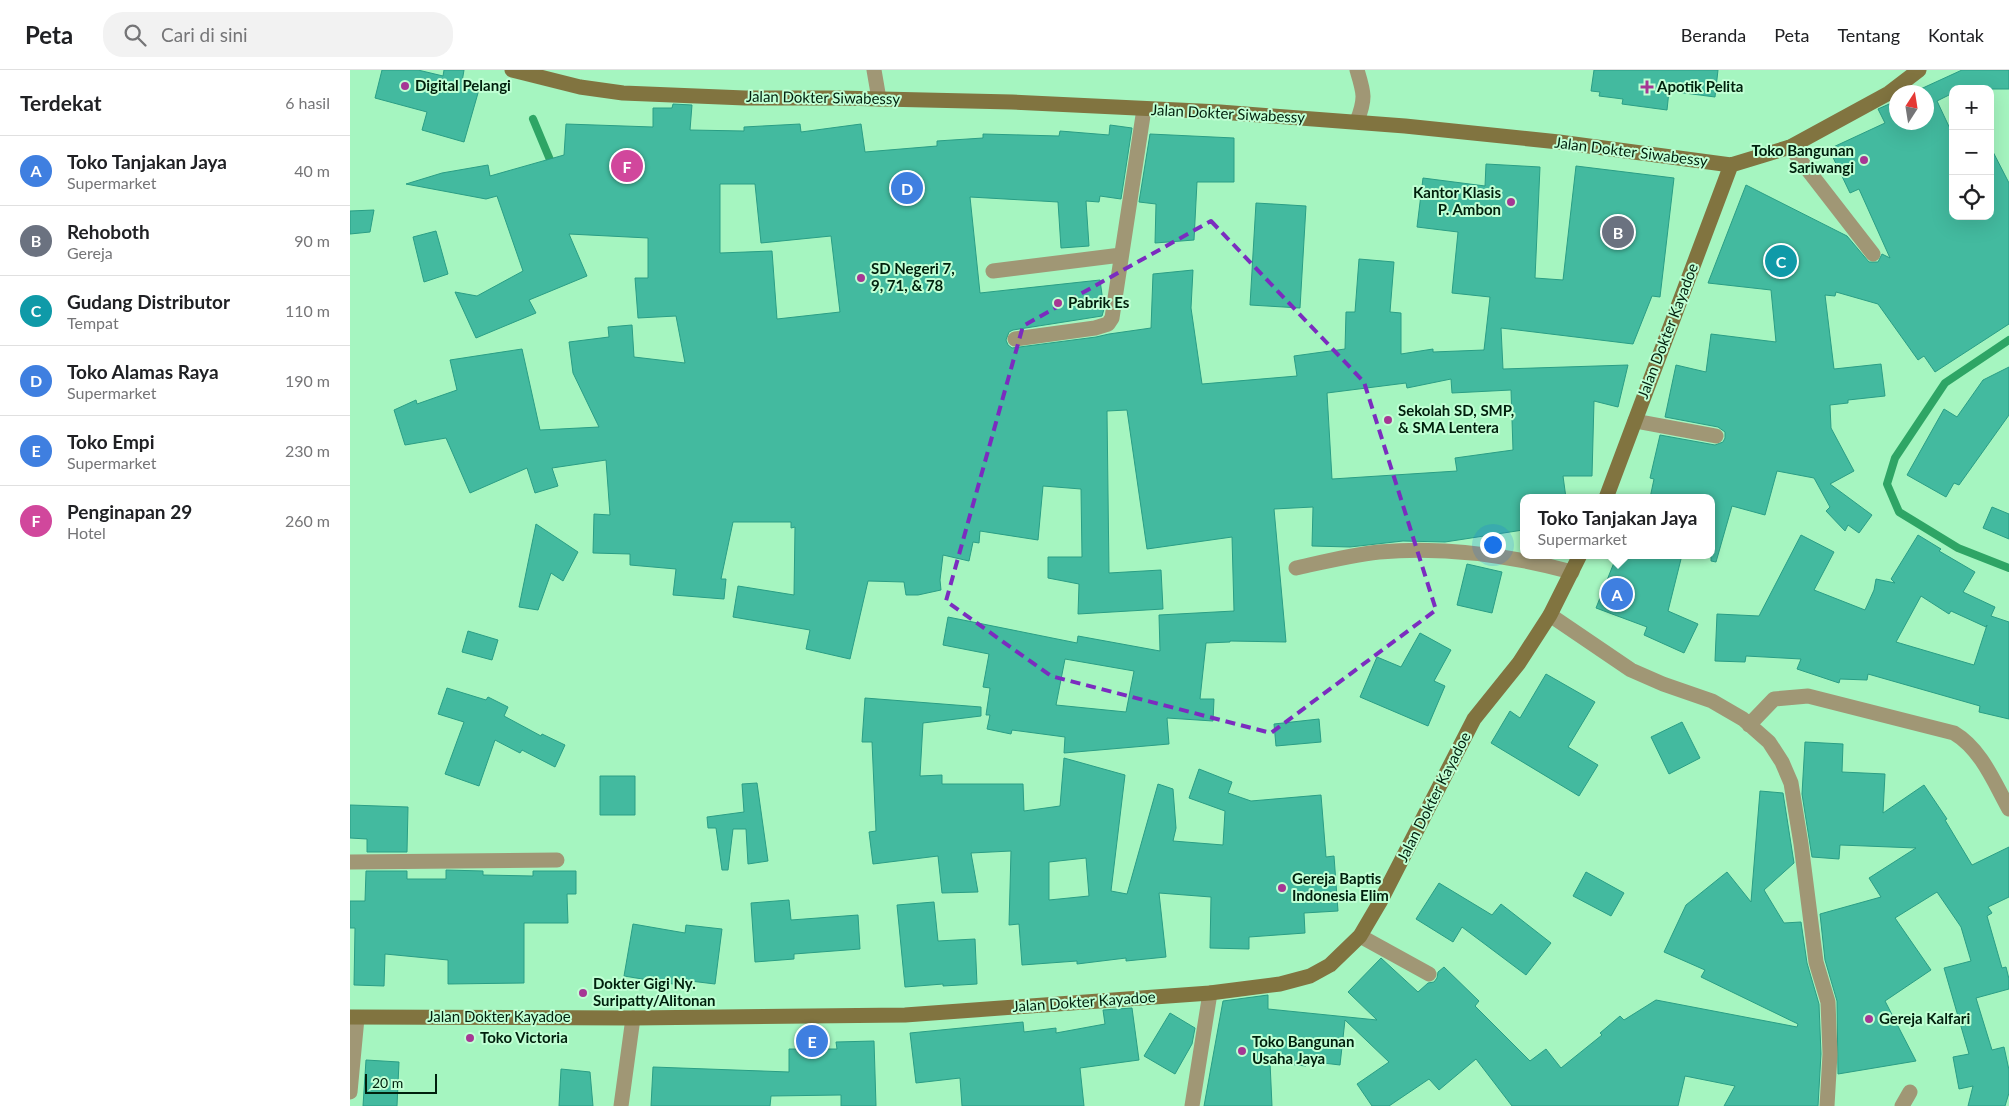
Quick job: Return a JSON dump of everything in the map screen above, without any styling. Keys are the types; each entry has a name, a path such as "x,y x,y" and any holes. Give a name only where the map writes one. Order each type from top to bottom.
{"street":[{"name":"Jalan Dokter Siwabessy","path":"512,70 580,87 623,93 745,98 1012,102 1144,108 1357,122 1559,142 1731,165 1790,147 1889,93 1919,70"},
{"path":"874,70 879,99"},
{"path":"1356,70 1363,90 1364,102 1357,122"},
{"path":"1015,339 1095,328 1108,324 1112,318 1144,108"},
{"path":"1790,147 1873,254"},
{"name":"Jalan Dokter Kayadoe","path":"1607,494 1731,165"},
{"path":"993,271 1121,255"},
{"path":"1634,421 1716,436"},
{"path":"1296,568 1379,552 1436,551 1503,556 1572,572"},
{"name":"Jalan Dokter Kayadoe","path":"354,1018 633,1018 905,1015 1210,993 1280,984 1310,976 1330,965 1360,936 1380,902 1474,719 1519,663 1550,616 1578,559"},
{"path":"1550,616 1632,670 1663,684 1712,701 1749,724 1769,742 1782,762 1791,783 1816,962 1828,1002 1830,1054 1827,1106"},
{"path":"1749,724 1774,699 1808,696 1954,733 1966,740 1977,753 2009,809"},
{"path":"350,862 558,860"},
{"path":"1360,936 1429,974"},
{"path":"1192,1106 1210,993"},
{"path":"350,1092 354,1018"},
{"path":"621,1106 633,1018"},
{"path":"1902,1106 1910,1092"}],"highlighted area":[{"path":"1211,221 1364,382 1436,610 1271,733 1051,676 946,601 1023,326"}],"building":[{"path":"382,70 418,70 443,76 444,70 464,70 462,82 480,86 464,142 422,130 427,112 375,98"},
{"path":"1594,70 1718,70 1715,97 1669,91 1667,110 1622,104 1623,99 1599,96 1600,92 1591,91"},
{"path":"1962,70 2009,70 2009,89 1994,89 1994,85 1949,85 1949,95 1937,101 1949,126 1949,220 1994,220 1994,154 2009,183 2009,324 1935,372 1924,356 1918,360 1878,304 1836,292 1835,296 1825,295 1834,369 1881,364 1885,396 1848,400 1848,403 1830,405 1831,428 1854,471 1830,484 1872,515 1859,533 1848,525 1845,531 1826,511 1830,507 1814,478 1777,471 1765,515 1732,506 1716,562 1711,561 1711,559 1715,559 1715,494 1651,494 1654,479 1650,478 1660,435 1715,445 1723,442 1725,438 1725,432 1718,427 1665,417 1676,365 1706,372 1711,334 1776,342 1771,290 1708,283 1746,185 1847,236 1869,262 1878,262 1882,254 1890,258 1859,189 1850,193 1829,149 1885,123 1878,109 1889,104 1889,130 1934,130 1934,85 1929,85"},
{"path":"673,104 692,105 690,130 744,131 744,127 800,124 801,132 861,124 865,152 937,146 937,141 983,138 983,134 1059,136 1060,131 1109,135 1110,125 1132,128 1121,199 1100,196 1099,202 1086,201 1089,246 1061,248 1058,202 970,197 980,293 1100,280 1104,309 1102,316 1013,330 1009,332 1006,340 1012,348 1151,328 1153,274 1193,270 1191,308 1202,384 1297,376 1294,356 1345,349 1346,312 1355,312 1359,259 1394,262 1390,312 1401,313 1401,354 1433,349 1433,352 1484,350 1490,297 1452,293 1458,232 1417,227 1423,178 1485,186 1486,164 1540,167 1535,278 1563,280 1576,166 1674,178 1660,297 1652,296 1633,344 1501,328 1503,369 1628,365 1618,407 1594,401 1592,476 1563,476 1565,494 1520,494 1520,530 1445,542 1403,541 1350,547 1312,546 1313,507 1274,509 1286,642 1230,641 1206,643 1200,699 1214,699 1213,721 1167,718 1169,744 1064,753 1065,737 1012,730 1011,734 987,729 990,715 986,715 990,688 983,687 989,654 943,645 948,617 1077,643 1078,636 1160,651 1159,615 1234,611 1232,537 1147,549 1127,410 1107,411 1109,573 1161,570 1163,609 1078,614 1079,584 1048,578 1048,557 1082,557 1081,489 1043,486 1038,540 980,531 979,543 973,542 969,561 943,555 940,580 941,590 918,595 906,595 904,582 868,581 850,659 806,649 810,630 733,617 738,586 794,595 795,527 791,528 791,522 733,522 721,579 726,579 724,599 673,595 676,569 630,565 630,554 593,553 594,514 610,515 606,460 552,468 558,486 535,493 527,468 470,493 446,438 405,445 394,410 416,400 417,404 457,390 450,360 522,349 540,430 599,427 573,373 569,342 609,337 608,327 632,325 634,357 685,363 676,316 638,318 635,278 648,278 648,238 569,234 587,276 529,300 536,313 476,338 455,292 477,296 523,271 497,196 486,199 406,184 442,173 488,165 490,176 564,155 566,124 653,127 653,108 672,108","holes":["720,184 755,184 761,243 831,236 840,312 777,319 772,251 720,253","1451,379 1452,393 1511,390 1513,450 1455,458 1457,471 1332,479 1327,393 1406,383 1407,388","1065,659 1134,671 1126,712 1056,705"]},
{"path":"1150,134 1234,138 1234,182 1197,182 1194,240 1155,243 1156,204 1139,202"},
{"path":"1256,203 1306,206 1300,308 1250,305"},
{"path":"374,210 370,232 350,234 350,211"},
{"path":"436,231 448,274 424,282 413,237"},
{"path":"2009,367 2009,415 1959,485 1954,483 1946,497 1907,475 1944,409 1957,417 1983,380"},
{"path":"1992,507 2009,514 2009,539 1983,528"},
{"path":"536,524 578,552 563,581 551,573 538,610 519,607"},
{"path":"1801,535 1834,552 1814,590 1865,610 1874,590 1876,579 1895,583 1891,579 1918,535 1941,549 1939,551 1975,572 1963,592 1995,607 1991,616 2009,622 2009,719 1979,712 1980,706 1868,674 1867,680 1840,679 1839,683 1797,669 1801,659 1746,656 1745,662 1715,661 1717,614 1759,616","holes":["1921,596 1949,614 1951,611 1986,627 1987,625 1974,665 1896,642"]},
{"path":"1615,559 1681,559 1668,611 1698,624 1684,653 1644,635 1647,627 1596,608"},
{"path":"1467,564 1502,572 1492,613 1457,605"},
{"path":"468,631 498,640 492,660 462,652"},
{"path":"1420,633 1451,650 1434,681 1445,686 1428,726 1360,697 1377,657 1401,667"},
{"path":"1546,674 1595,702 1568,747 1598,765 1579,796 1491,743 1510,711 1520,718"},
{"path":"447,688 486,700 488,697 508,707 504,716 541,736 542,734 565,745 555,767 522,750 520,753 495,740 479,786 445,774 464,722 438,714"},
{"path":"865,698 981,707 981,716 923,723 920,776 942,775 942,784 1023,784 1024,811 1060,806 1064,758 1125,775 1111,891 1127,894 1158,784 1173,789 1176,828 1173,841 1223,845 1225,811 1189,798 1199,769 1232,782 1228,793 1251,801 1321,795 1326,857 1334,856 1338,911 1304,913 1305,933 1249,937 1249,949 1210,948 1211,897 1159,893 1166,957 1126,961 1126,958 1077,964 1077,961 1022,965 1019,924 1009,925 1011,851 971,853 978,892 942,893 938,856 873,864 869,832 876,831 872,742 862,742","holes":["1086,858 1089,896 1049,900 1049,862"]},
{"path":"1319,719 1321,742 1276,746 1274,724"},
{"path":"1682,722 1700,758 1669,774 1651,737"},
{"path":"1805,742 1843,744 1842,772 1885,774 1883,813 1924,785 1947,819 1945,820 1972,865 2009,847 2009,897 1988,907 1992,913 1987,916 2002,968 2006,967 2009,989 1976,998 1992,1050 2004,1047 2009,1070 2009,1093 2005,1106 1968,1106 1973,1086 1959,1089 1953,1057 1969,1054 1944,968 1971,961 1961,927 1937,892 1895,918 1931,970 1885,1001 1916,1061 1838,1074 1837,1001 1825,960 1820,914 1881,897 1869,878 1916,848 1840,845 1839,859 1812,857 1802,794"},
{"path":"600,776 635,776 635,815 600,815"},
{"path":"757,783 768,861 748,864 746,829 733,829 728,870 722,870 716,828 708,828 707,817 744,812 742,784"},
{"path":"1760,791 1783,793 1794,863 1764,890 1784,923 1801,922 1807,963 1819,1004 1821,1054 1818,1106 1724,1106 1735,1086 1685,1076 1678,1106 1512,1106 1476,1059 1439,1090 1429,1079 1389,1106 1372,1106 1357,1084 1389,1062 1345,1020 1340,1065 1307,1061 1306,1066 1270,1062 1272,1106 1204,1106 1223,1001 1268,995 1268,1009 1377,1020 1348,992 1381,958 1418,992 1428,983 1434,982 1438,972 1444,967 1479,1001 1475,1006 1530,1061 1546,1049 1561,1068 1602,1035 1600,1033 1620,1016 1624,1020 1656,1000 1797,1027 1798,1024 1701,977 1705,970 1664,952 1686,905 1727,872 1751,902"},
{"path":"350,805 408,807 407,852 367,852 367,839 350,838"},
{"path":"446,870 483,871 483,875 533,876 533,871 576,871 576,894 567,894 568,923 524,923 524,983 448,984 448,960 385,954 384,986 354,985 355,928 350,928 350,901 365,901 366,871 407,871 407,879 446,879"},
{"path":"1586,872 1624,893 1611,916 1573,896"},
{"path":"1439,883 1492,915 1501,904 1551,943 1526,975 1462,927 1453,942 1416,919"},
{"path":"789,900 791,920 858,915 860,949 794,954 794,959 755,962 751,903"},
{"path":"934,902 938,941 975,939 977,984 905,987 897,905"},
{"path":"633,924 685,933 686,925 722,929 715,984 674,979 673,984 624,976"},
{"path":"1132,1008 1139,1060 1080,1068 1084,1106 962,1106 960,1078 916,1083 910,1033 1023,1022 1024,1032 1056,1028 1056,1033 1105,1024 1103,1010"},
{"path":"1170,1013 1195,1028 1192,1044 1175,1074 1144,1056"},
{"path":"874,1041 876,1106 841,1106 841,1095 771,1096 770,1106 651,1106 653,1067 789,1072 789,1049 837,1049 836,1042"},
{"path":"366,1060 399,1062 397,1106 363,1106"},
{"path":"561,1069 590,1072 593,1106 559,1106"}],"waterway":[{"path":"533,119 553,167"},
{"path":"2009,340 1945,383 1895,458 1887,484 1899,512 1958,548 2009,568"}],"place":[{"name":"Digital Pelangi","path":"405,86"},
{"name":"Apotik Pelita","path":"1647,87"},
{"name":"Toko Bangunan Sariwangi","path":"1864,160"},
{"name":"Penginapan 29","path":"627,166"},
{"name":"Toko Alamas Raya","path":"907,188"},
{"name":"Kantor Klasis P. Ambon","path":"1511,202"},
{"name":"Rehoboth","path":"1618,232"},
{"name":"Gudang Distributor","path":"1781,261"},
{"name":"SD Negeri 7, 9, 71, & 78","path":"861,278"},
{"name":"Pabrik Es","path":"1058,303"},
{"name":"Sekolah SD, SMP, & SMA Lentera","path":"1388,420"},
{"name":"Toko Tanjakan Jaya","path":"1617,594"},
{"name":"Gereja Baptis Indonesia Elim","path":"1282,888"},
{"name":"Dokter Gigi Ny. Suripatty/Alitonan","path":"583,993"},
{"name":"Gereja Kalfari","path":"1869,1019"},
{"name":"Toko Victoria","path":"470,1038"},
{"name":"Toko Empi","path":"812,1041"},
{"name":"Toko Bangunan Usaha Jaya","path":"1242,1051"}]}
